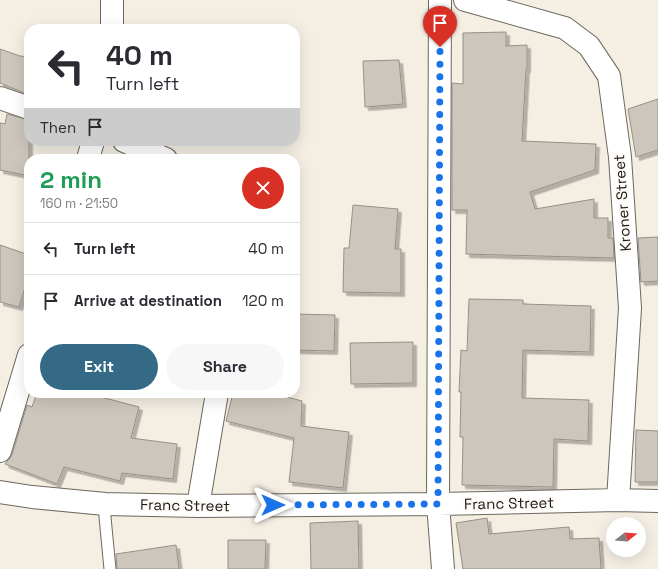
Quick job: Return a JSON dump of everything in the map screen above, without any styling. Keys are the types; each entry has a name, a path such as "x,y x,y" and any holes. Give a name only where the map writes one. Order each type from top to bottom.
{"street":[{"path":"112,0 112,24"},
{"path":"440,0 438,504 443,569"},
{"name":"Kroner Street","path":"465,0 565,28 589,46 609,76 620,157 630,308 618,500"},
{"path":"0,98 24,106"},
{"path":"136,146 154,154"},
{"path":"0,451 24,371"},
{"path":"198,506 216,398"},
{"name":"Franc Street","path":"0,492 32,497 105,504 198,506 438,504 618,500 658,501"}],"lane":[{"path":"105,504 110,569"}],"building":[{"path":"506,32 506,46 527,45 527,69 522,141 596,144 595,170 530,192 535,209 594,199 594,218 608,218 608,238 613,238 614,258 466,254 467,210 452,210 452,83 463,84 463,33"},
{"path":"0,49 24,56 24,93 0,83"},
{"path":"399,60 403,104 365,107 363,61"},
{"path":"658,99 658,150 636,157 628,109"},
{"path":"7,114 24,119 24,146 29,146 29,154 24,154 24,175 0,170 0,123 5,124"},
{"path":"353,205 398,209 395,249 401,249 401,293 343,292 344,248 349,248"},
{"path":"658,237 658,281 641,282 638,238"},
{"path":"0,245 24,253 24,291 19,307 0,302"},
{"path":"469,299 523,300 523,304 591,306 590,352 523,350 522,398 589,400 588,441 554,439 553,487 462,485 463,437 460,437 461,392 459,392 461,350 467,351"},
{"path":"300,314 335,315 334,351 300,350"},
{"path":"413,342 413,383 351,384 350,343"},
{"path":"35,398 105,398 139,407 131,438 177,444 173,479 122,473 120,481 64,467 57,484 5,464 12,455 27,405 32,407"},
{"path":"232,398 291,398 302,401 301,426 349,432 343,488 289,482 294,438 226,421"},
{"path":"636,430 658,431 658,482 635,482"},
{"path":"487,518 489,534 569,527 570,539 599,538 601,569 463,569 456,523"},
{"path":"358,521 359,569 311,569 310,523"},
{"path":"228,540 266,540 265,569 228,569"},
{"path":"176,545 179,569 117,569 116,554"}],"route":[{"path":"273,505 438,504 440,47"}]}
